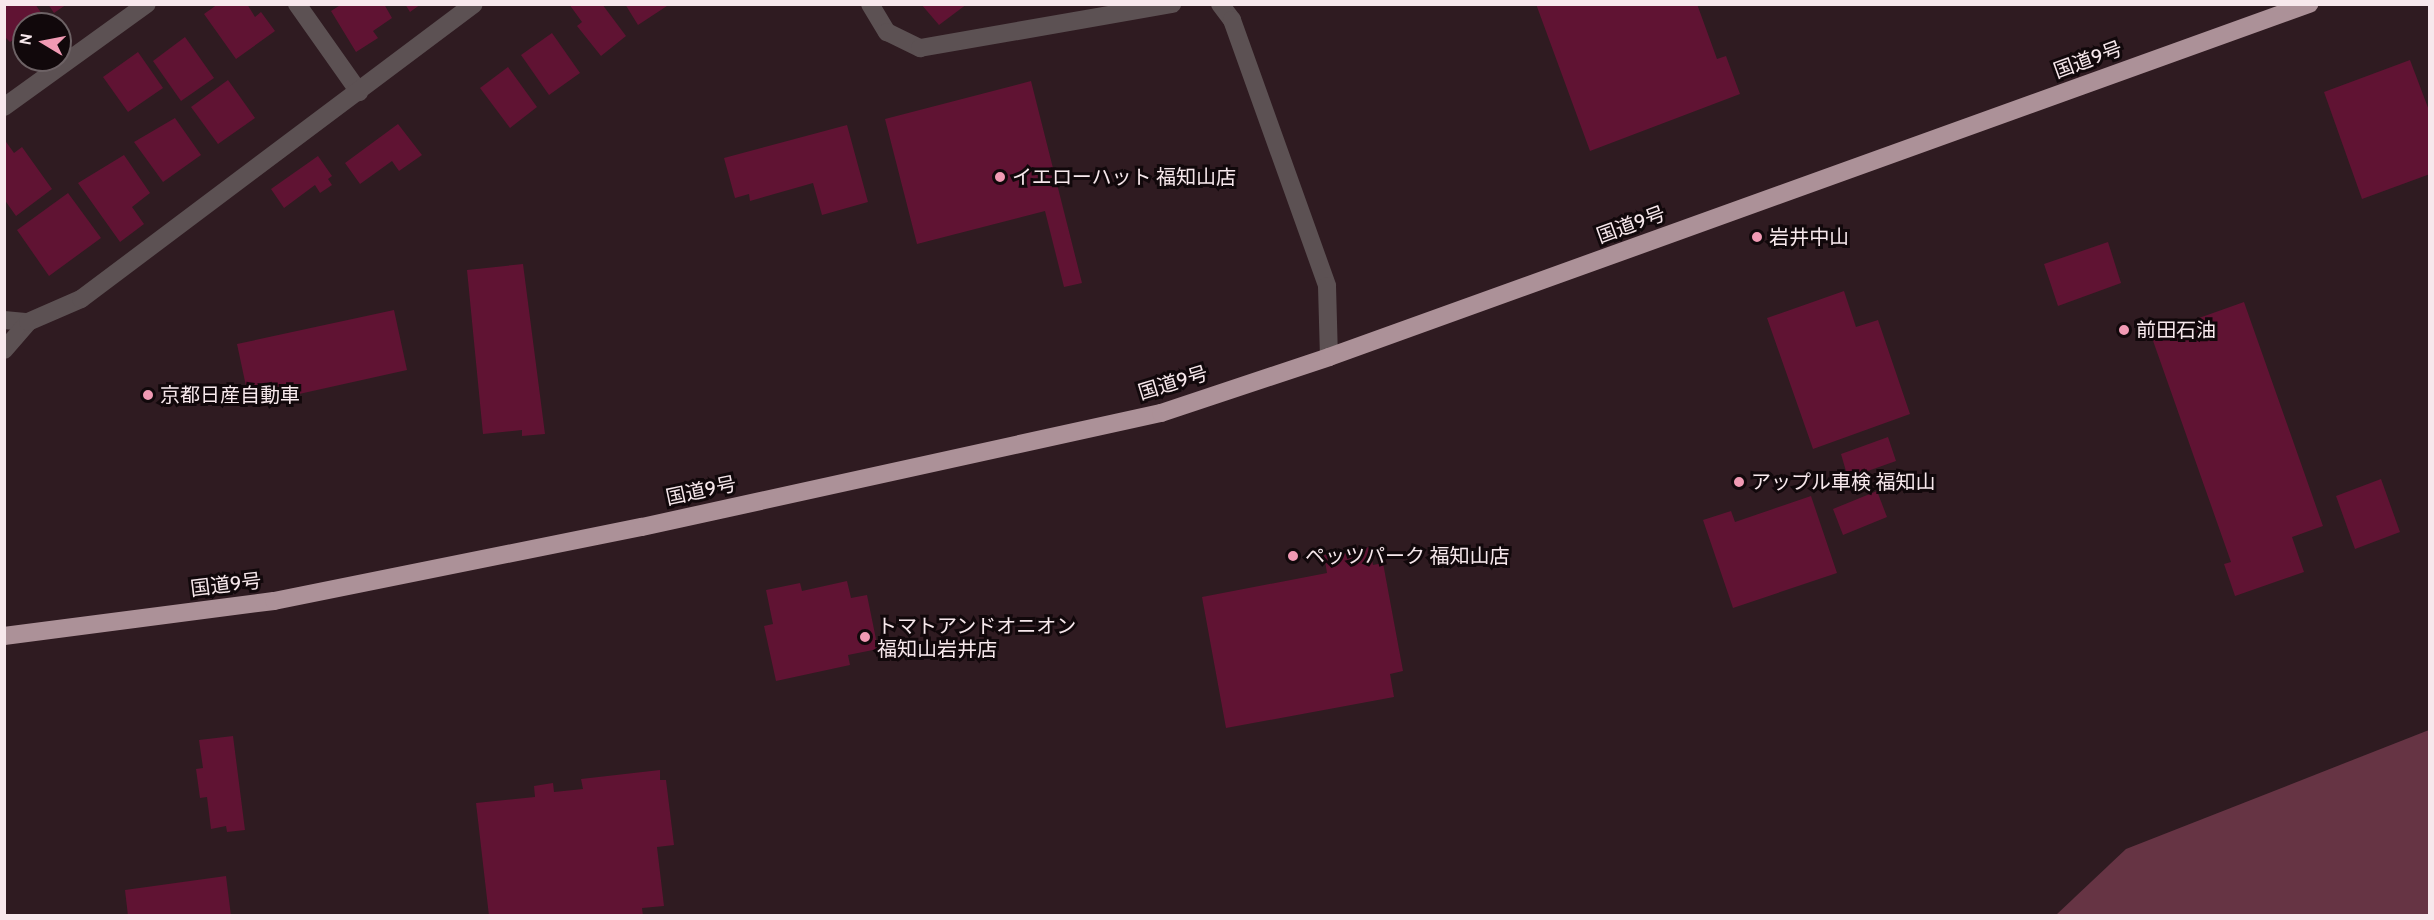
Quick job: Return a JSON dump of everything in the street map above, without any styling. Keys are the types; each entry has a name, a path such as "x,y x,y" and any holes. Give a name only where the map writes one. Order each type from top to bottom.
{"highway":[{"name":"国道9号","path":"4,636 274,601 642,527 1161,413 1329,357 2309,4"}],"street":[{"path":"4,107 147,4"},
{"path":"297,4 359,92"},
{"path":"4,350 28,322 81,299 474,4"},
{"path":"870,4 886,32 920,48 1172,4"},
{"path":"1220,4 1232,20 1327,286 1329,357"},
{"path":"4,320 28,322"}],"shaded area":[{"path":"2429,730 2429,915 2056,915 2126,849"}],"building":[{"path":"4,4 35,4 41,12 12,12 12,41 10,42 4,36"},
{"path":"48,4 67,4 55,12"},
{"path":"218,4 247,4 255,17 261,12 275,31 236,59 204,14"},
{"path":"342,4 384,4 392,18 373,31 378,38 356,52 331,11"},
{"path":"405,4 421,4 410,12"},
{"path":"569,4 602,4 626,36 601,56 577,26 582,22"},
{"path":"625,4 670,4 638,25"},
{"path":"921,4 967,4 939,25"},
{"path":"1536,4 1697,4 1717,59 1726,56 1740,94 1590,151"},
{"path":"552,33 580,73 549,95 521,55"},
{"path":"185,37 214,78 181,101 153,61"},
{"path":"138,52 163,88 128,112 103,77"},
{"path":"2410,60 2430,113 2430,174 2362,199 2324,92"},
{"path":"508,67 537,107 510,128 480,88"},
{"path":"228,80 255,118 218,144 191,107"},
{"path":"1031,81 1082,283 1064,287 1045,211 917,244 885,119"},
{"path":"175,118 201,155 163,182 134,142"},
{"path":"398,124 422,155 399,171 392,161 360,184 345,163"},
{"path":"847,125 868,202 822,215 813,183 750,201 749,194 735,198 724,158"},
{"path":"4,139 14,153 22,147 52,189 16,216 4,199"},
{"path":"124,155 150,193 132,207 144,224 120,242 78,183"},
{"path":"318,156 332,176 328,179 332,185 320,193 315,185 284,208 271,189"},
{"path":"68,193 101,238 49,276 17,230"},
{"path":"2108,242 2121,283 2058,306 2044,264"},
{"path":"523,264 545,434 522,436 522,430 483,434 467,270"},
{"path":"1844,291 1856,327 1878,320 1910,414 1813,449 1767,318"},
{"path":"2244,302 2323,526 2292,537 2304,572 2235,596 2224,564 2231,562 2151,335"},
{"path":"394,310 407,370 250,405 237,344"},
{"path":"1888,437 1896,461 1848,478 1841,454"},
{"path":"2381,479 2400,532 2355,549 2336,496"},
{"path":"1877,491 1887,517 1843,535 1833,509"},
{"path":"1811,496 1837,573 1733,608 1703,520 1731,511 1735,522"},
{"path":"1370,547 1373,565 1383,563 1403,671 1390,674 1394,697 1226,728 1202,597 1327,573 1324,555"},
{"path":"847,581 851,598 867,595 878,649 848,655 850,665 776,681 764,626 773,624 766,590 800,583 802,591"},
{"path":"233,736 245,830 227,832 226,826 211,829 207,797 200,798 196,769 203,768 199,740"},
{"path":"660,770 660,780 666,780 674,845 657,847 664,906 642,908 643,916 489,916 476,803 535,797 534,786 553,783 554,792 583,789 581,779"},
{"path":"226,876 231,916 128,916 125,890"}],"place":[{"name":"イエローハット 福知山店","path":"1000,177"},
{"name":"岩井中山","path":"1757,237"},
{"name":"前田石油","path":"2124,330"},
{"name":"京都日産自動車","path":"148,395"},
{"name":"アップル車検 福知山","path":"1739,482"},
{"name":"ペッツパーク 福知山店","path":"1293,556"},
{"name":"トマトアンドオニオン 福知山岩井店","path":"865,637"}]}
